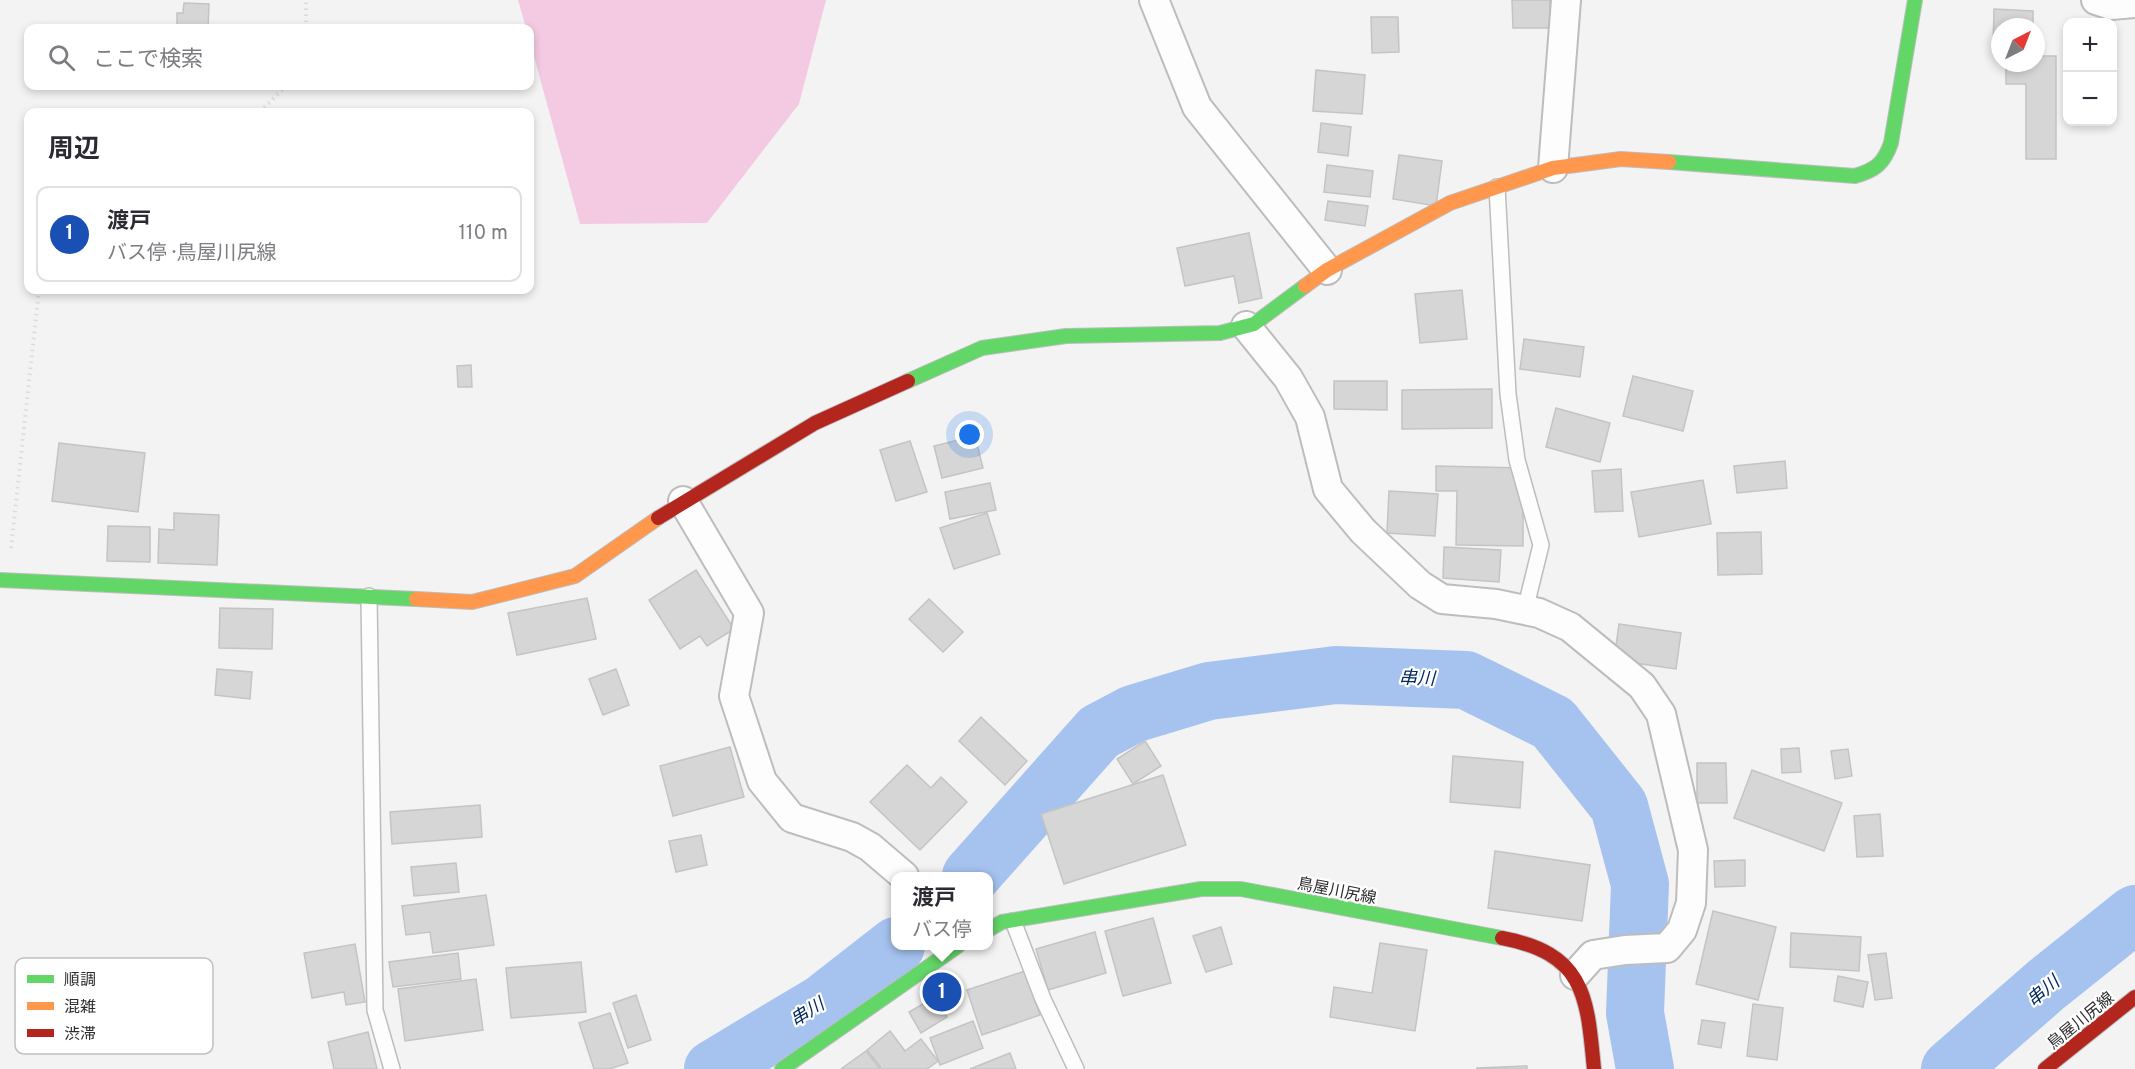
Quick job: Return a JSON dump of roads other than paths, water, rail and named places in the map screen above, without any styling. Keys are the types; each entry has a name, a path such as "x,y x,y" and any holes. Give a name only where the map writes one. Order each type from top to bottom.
{"street":[{"path":"1154,0 1197,107 1327,270"},
{"path":"1553,168 1566,0"},
{"path":"4,580 369,596 472,603 575,576 683,501 814,423 982,348 1066,336 1220,333 1254,324 1327,270 1450,203 1553,168 1621,159 1855,176 1875,171 1886,160 1891,143 1915,0"},
{"path":"2096,0 2111,5 2135,3"},
{"path":"1246,326 1294,388 1310,417 1328,489 1364,531 1420,585 1442,599 1496,604 1539,613 1570,627 1642,686 1661,714 1694,850 1691,903 1682,930 1667,948 1625,950 1593,955 1575,975 1588,1008 1594,1069"},
{"path":"683,501 749,614 734,696 762,781 792,818 852,837 870,847 899,872"},
{"name":"鳥屋川尻線","path":"993,927 1002,922 1201,890 1240,889 1519,941 1552,957 1575,975"},
{"path":"782,1069 951,950"},
{"name":"鳥屋川尻線","path":"2045,1069 2135,997"}],"lane":[{"path":"1497,187 1508,394 1517,460 1541,545 1525,610"},
{"path":"369,596 375,1010 392,1069"},
{"path":"1013,921 1043,999 1076,1069"}],"waterway":[{"name":"串川","path":"975,872 1099,732 1133,714 1209,691 1336,675 1466,680 1553,723 1619,806 1640,884 1635,1013 1645,1069"},
{"name":"串川","path":"1950,1069 2046,985 2135,914"},
{"name":"串川","path":"713,1069 823,1003 891,950"}],"place":[{"name":"渡戸","path":"942,992"}]}
